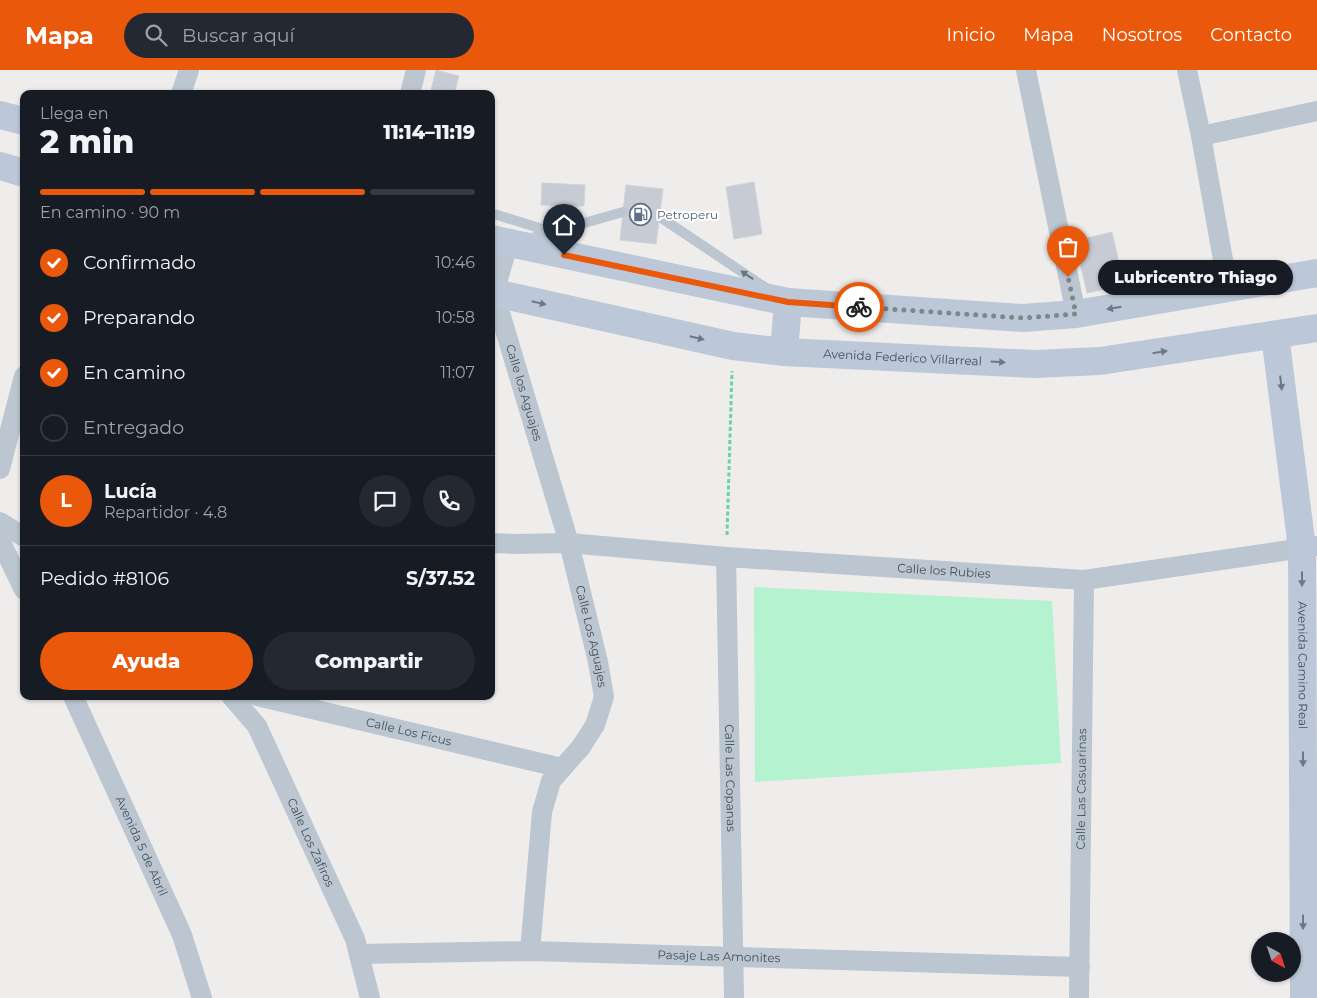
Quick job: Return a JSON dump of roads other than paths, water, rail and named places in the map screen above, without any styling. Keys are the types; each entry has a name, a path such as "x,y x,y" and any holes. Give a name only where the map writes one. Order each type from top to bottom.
{"main road":[{"path":"0,114 20,120"},
{"path":"500,241 788,302 1023,318 1076,314 1317,273"},
{"name":"Avenida Federico Villarreal","path":"495,292 733,346 784,352 1034,364 1100,361 1317,328"},
{"path":"784,352 788,302"},
{"name":"Avenida Camino Real","path":"1275,335 1309,547 1304,998"}],"street":[{"path":"182,90 189,70"},
{"path":"411,90 416,70"},
{"path":"1026,70 1076,314"},
{"path":"1187,70 1201,136 1228,288"},
{"path":"1201,136 1317,110"},
{"path":"495,277 500,241"},
{"name":"Calle los Aguajes","path":"495,299 569,543"},
{"path":"0,469 18,422 20,407"},
{"path":"0,522 20,534"},
{"path":"0,540 20,582"},
{"name":"Calle los Rubies","path":"495,543 569,543 726,557 1084,580 1309,547"},
{"name":"Calle Los Aguajes","path":"530,951 542,812 551,781 581,747 595,725 604,697 598,662 569,543"},
{"name":"Calle Las Copanas","path":"726,557 734,998"},
{"name":"Calle Las Casuarinas","path":"1079,998 1084,580"},
{"name":"Avenida 5 de Abril","path":"75,700 182,934 202,998"},
{"name":"Calle Los Zafiros","path":"234,700 257,726 355,939 370,998"},
{"name":"Calle Los Ficus","path":"274,700 562,768"},
{"name":"Pasaje Las Amonites","path":"359,954 530,951 1080,967"}],"lane":[{"path":"500,241 553,232 623,212"},
{"path":"495,214 553,232"},
{"path":"660,217 788,302"}],"place":[{"name":"Petroperu","path":"641,215"},
{"name":"Lubricentro Thiago","path":"1068,277"}]}
